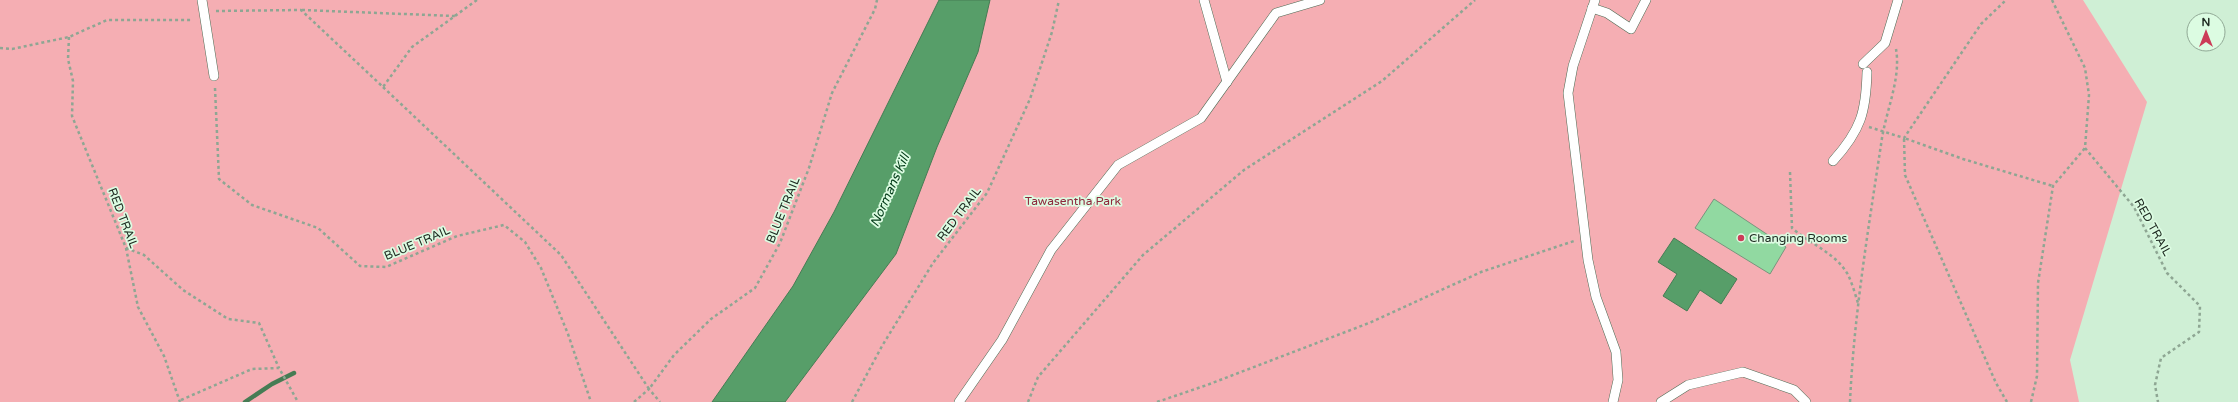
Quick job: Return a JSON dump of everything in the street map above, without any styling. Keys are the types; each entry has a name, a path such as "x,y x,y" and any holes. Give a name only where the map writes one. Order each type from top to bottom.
{"lane":[{"path":"202,0 214,76"},
{"path":"1204,0 1227,82"},
{"path":"959,402 1002,340 1051,250 1118,165 1201,118 1276,13 1320,0"},
{"path":"1613,402 1618,380 1616,352 1596,297 1586,238 1568,93 1573,66 1594,4 1631,29 1646,0"},
{"path":"1833,161 1850,142 1860,122 1866,99 1865,68 1885,43 1898,0"},
{"path":"1661,402 1688,385 1743,372 1794,390 1806,402"}],"path":[{"path":"383,87 412,47 477,0"},
{"name":"BLUE TRAIL","path":"634,402 649,389 674,355 711,319 755,288 780,243 809,168 832,93 875,9 877,0"},
{"name":"RED TRAIL","path":"852,402 882,346 933,263 988,193 1030,99 1052,32 1059,0"},
{"path":"1028,402 1038,378 1143,255 1244,170 1382,81 1475,0"},
{"path":"2006,0 1981,24 1904,138 1905,175 1996,383 2007,402"},
{"path":"2031,402 2037,376 2038,283 2053,186 2085,148 2089,95 2085,68 2052,0"},
{"path":"301,10 561,254 649,389 660,402"},
{"path":"0,48 12,49 69,37 107,20 301,10 456,16"},
{"name":"RED TRAIL","path":"69,37 68,59 73,81 72,116 126,248 138,307 164,356 181,401"},
{"path":"1850,402 1858,304 1883,132 1898,63 1896,49 1885,43"},
{"name":"BLUE TRAIL","path":"214,76 219,179 252,205 318,228 360,266 386,267 456,236 504,225 525,242 541,268 568,334 590,402"},
{"path":"1883,132 1963,159 2053,186"},
{"name":"RED TRAIL","path":"2085,148 2134,207 2168,273 2200,306 2199,332 2161,358 2155,385 2158,402"},
{"path":"1790,172 1792,228 1803,238 1836,259 1848,274 1858,304"},
{"path":"1156,402 1207,385 1369,323 1481,272 1586,238"},
{"path":"126,248 144,255 183,290 228,319 259,323 279,368 298,402"},
{"path":"181,401 252,369 279,368"}],"green space":[{"name":"Tawasentha Park","path":"0,0 2083,0 2147,102 2070,360 2079,402 0,402"}],"water":[{"name":"Normans Kill","path":"939,0 990,0 978,52 937,147 896,254 785,402 712,402 793,286 834,212"},
{"path":"1674,238 1737,279 1721,304 1700,290 1687,311 1663,296 1677,274 1658,262"}],"building":[{"name":"Changing Rooms","path":"1714,199 1786,247 1770,274 1695,228"}],"waterway":[{"path":"245,402 272,384 294,373"}],"place":[{"name":"Changing Rooms","path":"1741,238"}]}
